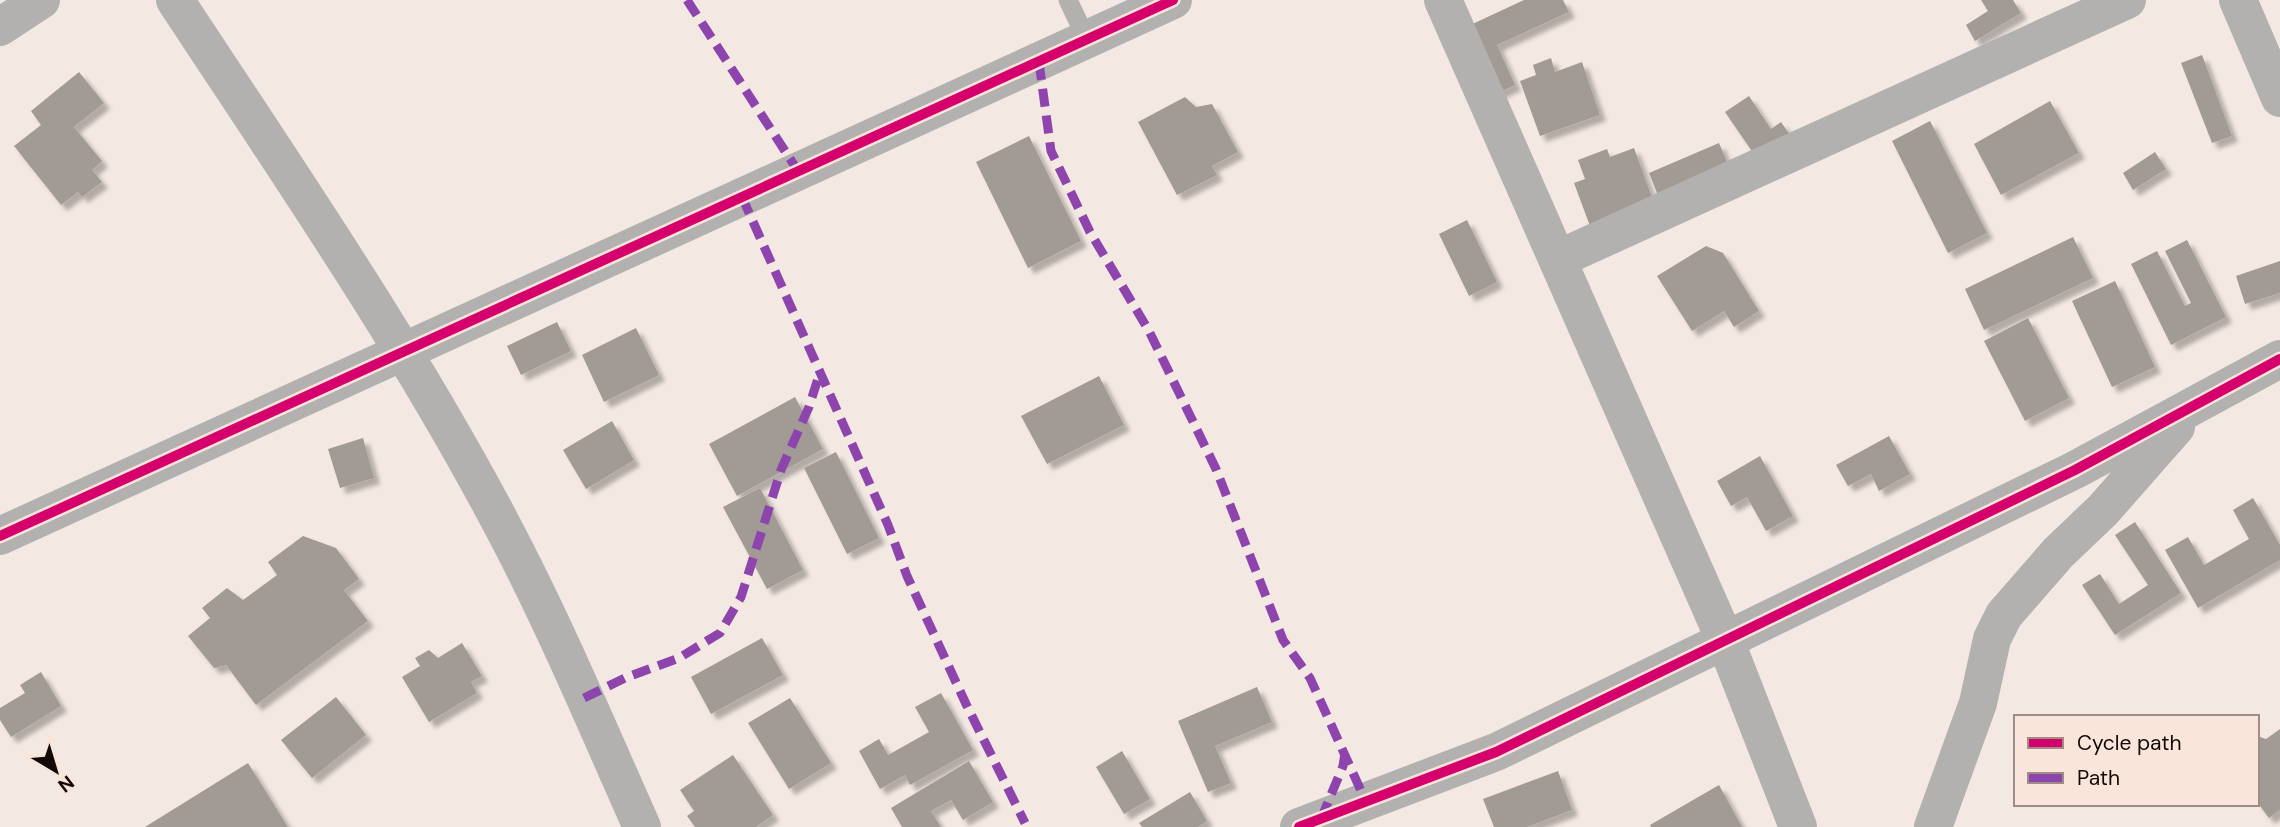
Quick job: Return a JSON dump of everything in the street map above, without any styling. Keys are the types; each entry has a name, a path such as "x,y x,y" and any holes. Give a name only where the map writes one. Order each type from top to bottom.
{"street":[{"path":"0,27 41,0"},
{"path":"175,0 403,352 503,525 642,827"},
{"path":"0,536 1173,0"},
{"path":"1443,0 1725,640 1798,827"},
{"path":"1558,258 2127,0"},
{"path":"2238,0 2280,98"},
{"path":"1299,827 1384,813 1496,752 2076,470 2280,359"},
{"path":"1933,827 1964,747 1978,703 1992,639 2004,615 2049,562 2104,510 2191,409"}],"lane":[{"path":"1068,0 1087,40"}],"building":[{"path":"1524,0 1563,0 1569,12 1497,45 1515,85 1496,94 1466,27"},
{"path":"1981,0 2013,0 2021,13 1975,41 1966,25 1988,11"},
{"path":"2202,55 2232,136 2212,143 2181,63"},
{"path":"1551,58 1555,72 1582,62 1600,115 1540,136 1520,81 1536,75 1533,65"},
{"path":"79,72 104,103 74,127 102,161 92,170 102,182 82,197 78,192 61,205 14,146 41,125 31,111"},
{"path":"1749,96 1771,129 1781,122 1792,138 1758,160 1725,112"},
{"path":"1185,97 1196,107 1212,104 1238,152 1212,166 1217,175 1177,195 1138,122"},
{"path":"2050,101 2079,153 2001,195 1974,144"},
{"path":"1930,121 1987,233 1948,253 1892,141"},
{"path":"1029,136 1081,241 1028,268 976,162"},
{"path":"1719,143 1730,169 1659,198 1649,173"},
{"path":"1634,148 1654,203 1590,226 1574,183 1585,179 1578,160 1607,149 1610,157"},
{"path":"2155,152 2166,169 2133,190 2123,173"},
{"path":"1467,220 1497,282 1469,296 1439,234"},
{"path":"2073,237 2093,278 1984,330 1965,289"},
{"path":"2187,240 2226,317 2171,345 2131,264 2157,251 2185,306 2191,303 2165,251"},
{"path":"1706,246 1723,253 1759,311 1734,327 1724,311 1692,331 1657,276"},
{"path":"2280,261 2280,293 2245,304 2236,276"},
{"path":"2115,281 2155,367 2112,387 2072,301"},
{"path":"2028,318 2069,398 2025,421 1984,341"},
{"path":"557,322 571,351 521,375 507,346"},
{"path":"636,328 659,375 604,402 582,355"},
{"path":"1099,376 1124,425 1047,464 1021,416"},
{"path":"795,397 823,449 737,496 709,444"},
{"path":"612,421 634,460 586,489 563,450"},
{"path":"1889,436 1910,474 1879,491 1871,474 1848,486 1836,465"},
{"path":"363,438 374,478 340,488 328,449"},
{"path":"836,452 879,538 847,554 804,468"},
{"path":"1760,456 1793,516 1766,531 1747,497 1731,506 1717,481"},
{"path":"760,488 803,570 767,589 723,507"},
{"path":"2253,498 2280,545 2280,560 2198,608 2165,550 2188,537 2204,565 2249,539 2233,510"},
{"path":"2135,522 2181,593 2115,635 2082,585 2100,574 2119,604 2148,585 2115,535"},
{"path":"303,536 336,548 359,579 344,590 368,621 256,705 226,665 214,668 188,636 210,618 202,608 227,588 243,600 277,575 268,562"},
{"path":"762,638 783,675 711,714 691,677"},
{"path":"462,643 482,676 471,682 477,693 429,722 402,677 420,666 415,658 429,650 438,658"},
{"path":"41,672 61,706 11,737 0,720 0,708 25,693 20,685"},
{"path":"1257,687 1272,722 1215,746 1231,783 1208,792 1178,721"},
{"path":"941,693 973,750 910,785 905,775 880,789 859,751 879,739 888,755 929,732 915,707"},
{"path":"336,697 366,735 312,778 281,740"},
{"path":"790,698 831,763 789,789 748,723"},
{"path":"2280,729 2280,810 2269,818 2259,805 2259,737 2266,739"},
{"path":"1122,751 1150,799 1124,814 1096,767"},
{"path":"733,755 773,815 756,827 695,827 687,816 694,811 680,790"},
{"path":"969,761 993,802 963,820 951,800 931,811 941,827 902,827 891,808"},
{"path":"248,763 288,827 145,827"},
{"path":"1558,771 1572,810 1527,827 1494,827 1483,799"},
{"path":"1719,785 1742,827 1651,827 1650,825"},
{"path":"1190,792 1207,821 1198,827 1142,827 1139,823"}],"marked path":[{"path":"687,0 798,171"},
{"path":"1039,62 1051,151 1090,232 1149,331 1216,469 1283,640 1310,678 1367,804"},
{"path":"742,197 888,525 907,576 1025,823"},
{"path":"584,698 625,678 679,658 720,633 741,597 781,470 809,407 820,372"},
{"path":"1321,819 1343,766 1345,753"}],"cycle path":[{"path":"0,536 1173,0"},
{"path":"1299,827 1496,752 2075,470 2280,359"}]}
